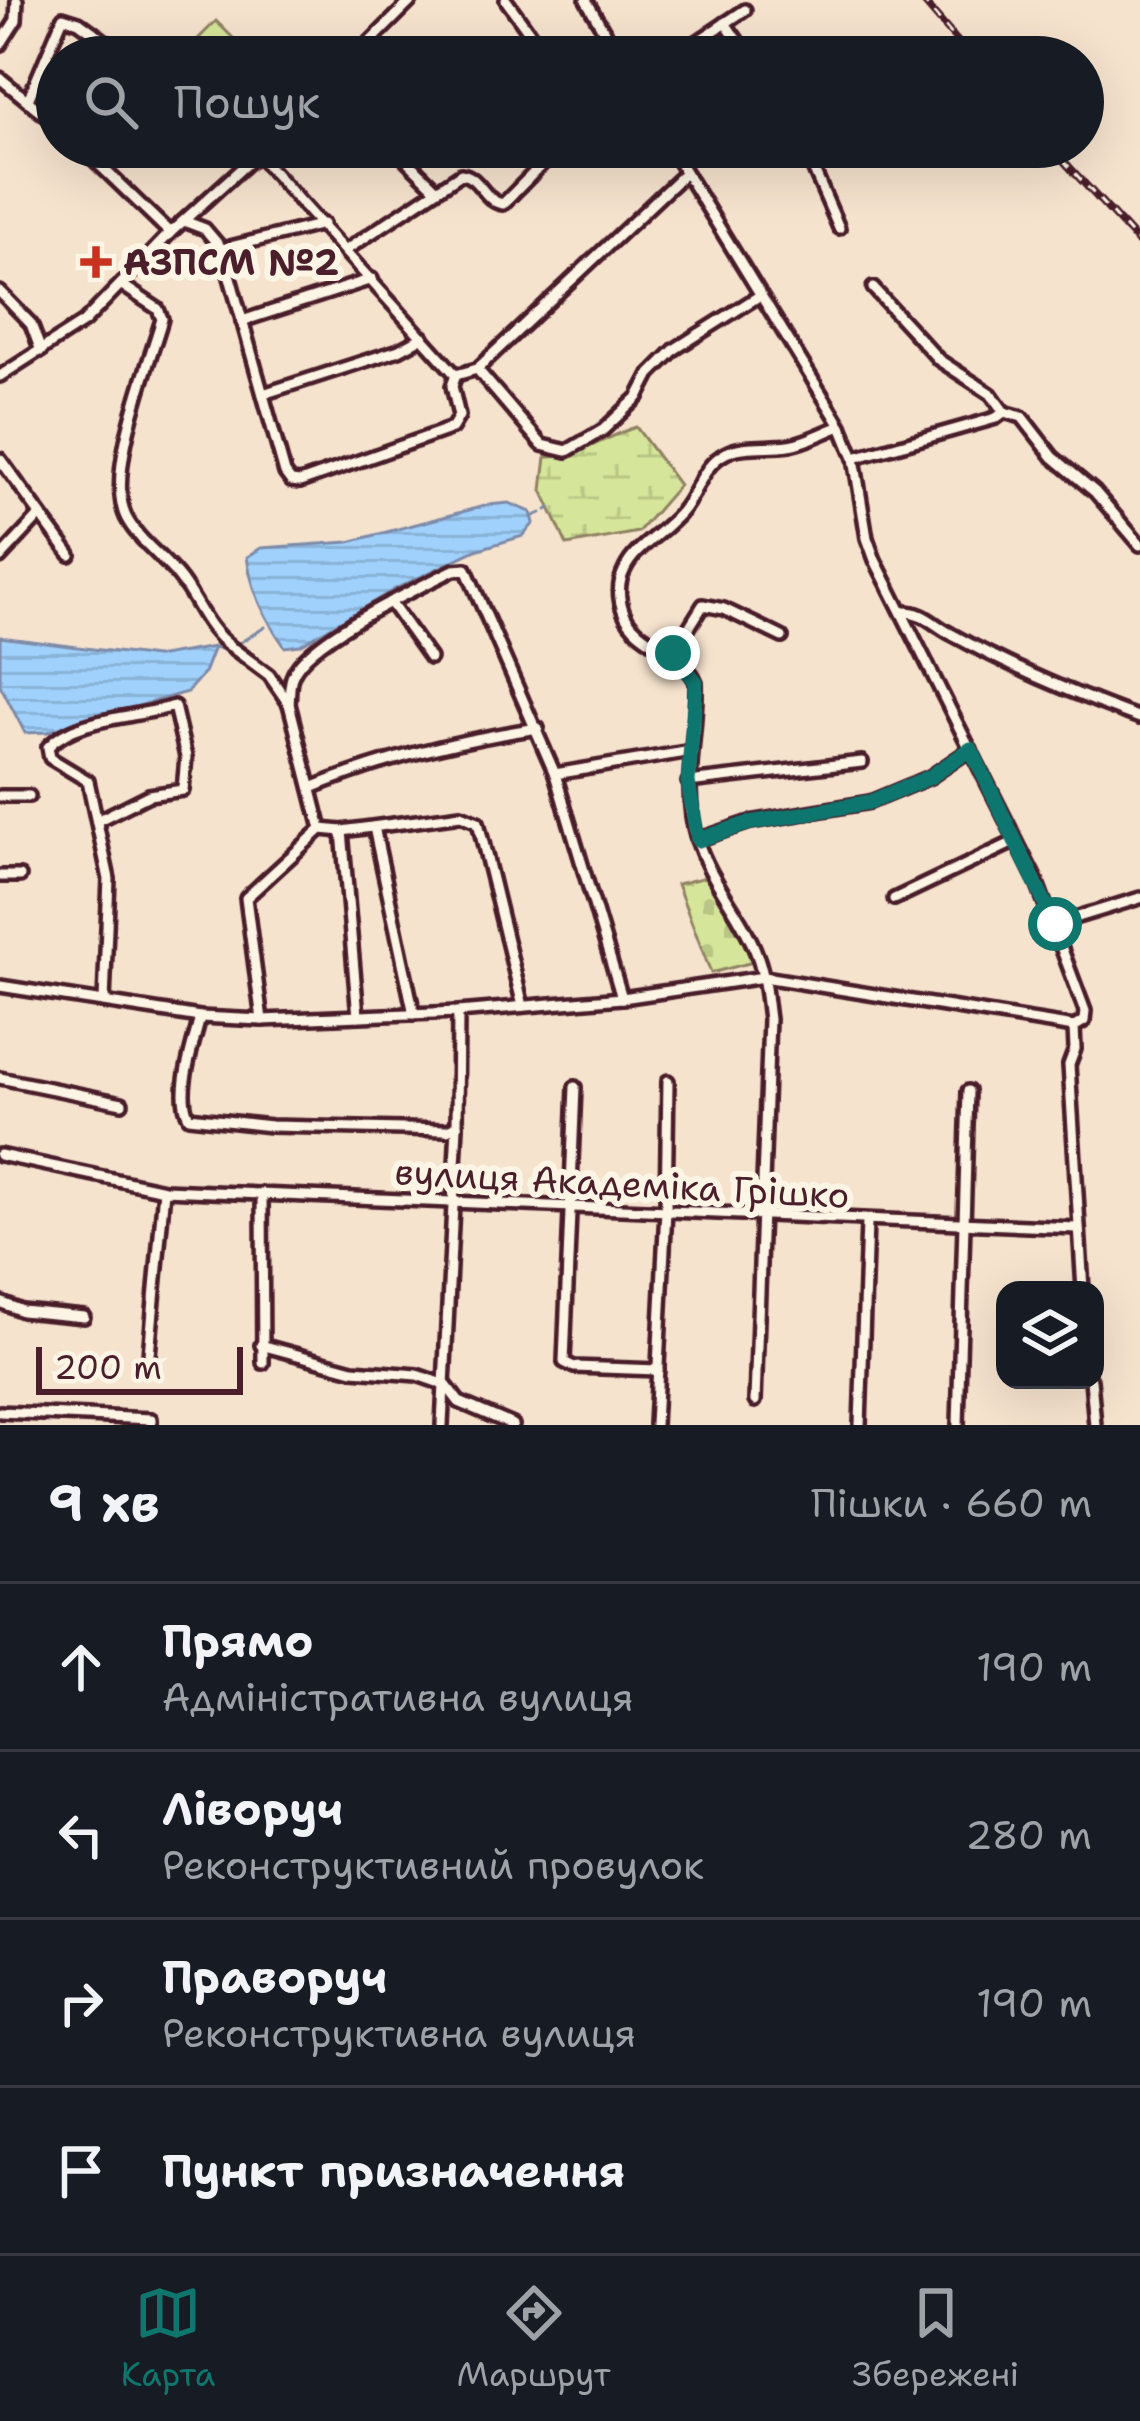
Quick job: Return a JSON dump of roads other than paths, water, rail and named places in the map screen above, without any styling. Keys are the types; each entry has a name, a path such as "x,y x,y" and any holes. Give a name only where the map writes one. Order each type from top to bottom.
{"street":[{"path":"0,44 16,20 17,0"},
{"path":"376,36 412,0"},
{"path":"506,0 532,36"},
{"path":"586,0 607,36"},
{"path":"706,36 745,10"},
{"path":"55,36 63,17 98,36"},
{"path":"725,23 734,36"},
{"path":"0,78 36,107"},
{"path":"28,100 36,81"},
{"path":"103,168 170,233"},
{"path":"0,376 84,322 170,233 242,168"},
{"path":"275,168 456,375"},
{"path":"415,168 435,188"},
{"path":"346,250 435,188 466,174 494,202 503,204 538,168"},
{"path":"0,986 200,1017 262,1020 414,1015 622,998 764,977 1074,1027 1084,1021 1055,924 867,538 854,458 841,426 683,168"},
{"path":"813,168 839,228"},
{"path":"456,375 477,369 686,173"},
{"path":"184,221 205,229 222,249 291,481 300,482 452,428 459,416 452,386 456,375"},
{"path":"222,249 323,224"},
{"path":"242,321 372,279"},
{"path":"122,285 158,309 162,319 126,439 123,511 181,580 213,633 269,675 289,704 321,829"},
{"path":"873,288 940,360 991,394 1004,412 1022,417 1053,457 1082,480 1140,545"},
{"path":"0,292 31,324 41,351"},
{"path":"477,369 542,445 567,451 638,397 650,374 675,350 759,296"},
{"path":"263,394 423,338"},
{"path":"854,458 1004,412"},
{"path":"755,1401 770,1019 764,977 756,952 716,887 698,840 688,782 696,682 673,653 626,620 618,594 625,568 641,547 665,532 695,495 712,463 728,451 796,444 841,426"},
{"path":"0,459 70,555"},
{"path":"0,558 40,515"},
{"path":"289,704 293,673 316,648 390,602 466,568 538,728 622,998"},
{"path":"390,602 430,658"},
{"path":"673,653 703,605 724,609 782,637"},
{"path":"902,612 919,611 1010,665 1140,718"},
{"path":"97,821 149,795 183,790 186,757 174,706 81,728 57,738 49,747 50,758 88,781 97,821 109,879 104,1001"},
{"path":"310,788 413,752 538,728"},
{"path":"698,840 750,823 870,802 930,777 971,749"},
{"path":"554,774 691,751"},
{"path":"688,782 862,761"},
{"path":"0,796 28,796"},
{"path":"262,1020 246,898 321,829 342,831 461,815 478,823 524,1006"},
{"path":"374,827 414,1015"},
{"path":"342,831 358,1016"},
{"path":"894,898 1016,841"},
{"path":"0,876 20,876"},
{"path":"1055,924 1140,898"},
{"path":"442,1425 458,1012"},
{"path":"200,1017 184,1108 189,1117 271,1126 447,1130 457,1126"},
{"path":"1074,1027 1075,1049 1069,1065 1082,1281"},
{"path":"0,1078 122,1103"},
{"path":"655,1425 668,1081"},
{"path":"575,1087 564,1362 574,1367 658,1370"},
{"path":"959,1419 968,1091"},
{"name":"вулиця Академіка Грішко","path":"0,1155 164,1190 1077,1228"},
{"path":"149,1355 164,1190"},
{"path":"262,1193 263,1363"},
{"path":"860,1425 867,1222"},
{"path":"0,1302 22,1311 85,1316"},
{"path":"261,1345 342,1368 417,1376 446,1385 459,1402 513,1425"},
{"path":"1091,1389 1094,1425"},
{"path":"0,1412 151,1422"}],"water":[{"path":"509,503 531,512 534,523 523,536 476,550 395,589 300,645 285,647 256,593 247,557 261,548 349,542"},
{"path":"0,637 155,657 214,647 204,673 187,692 48,732 25,733 0,685"}],"waterway":[{"path":"532,517 541,513"},
{"path":"236,645 265,627"},
{"path":"214,647 228,651"}],"railway":[{"path":"922,0 953,36"},
{"path":"1070,168 1140,244"}],"place":[{"name":"АЗПСМ №2","path":"96,262"}]}
